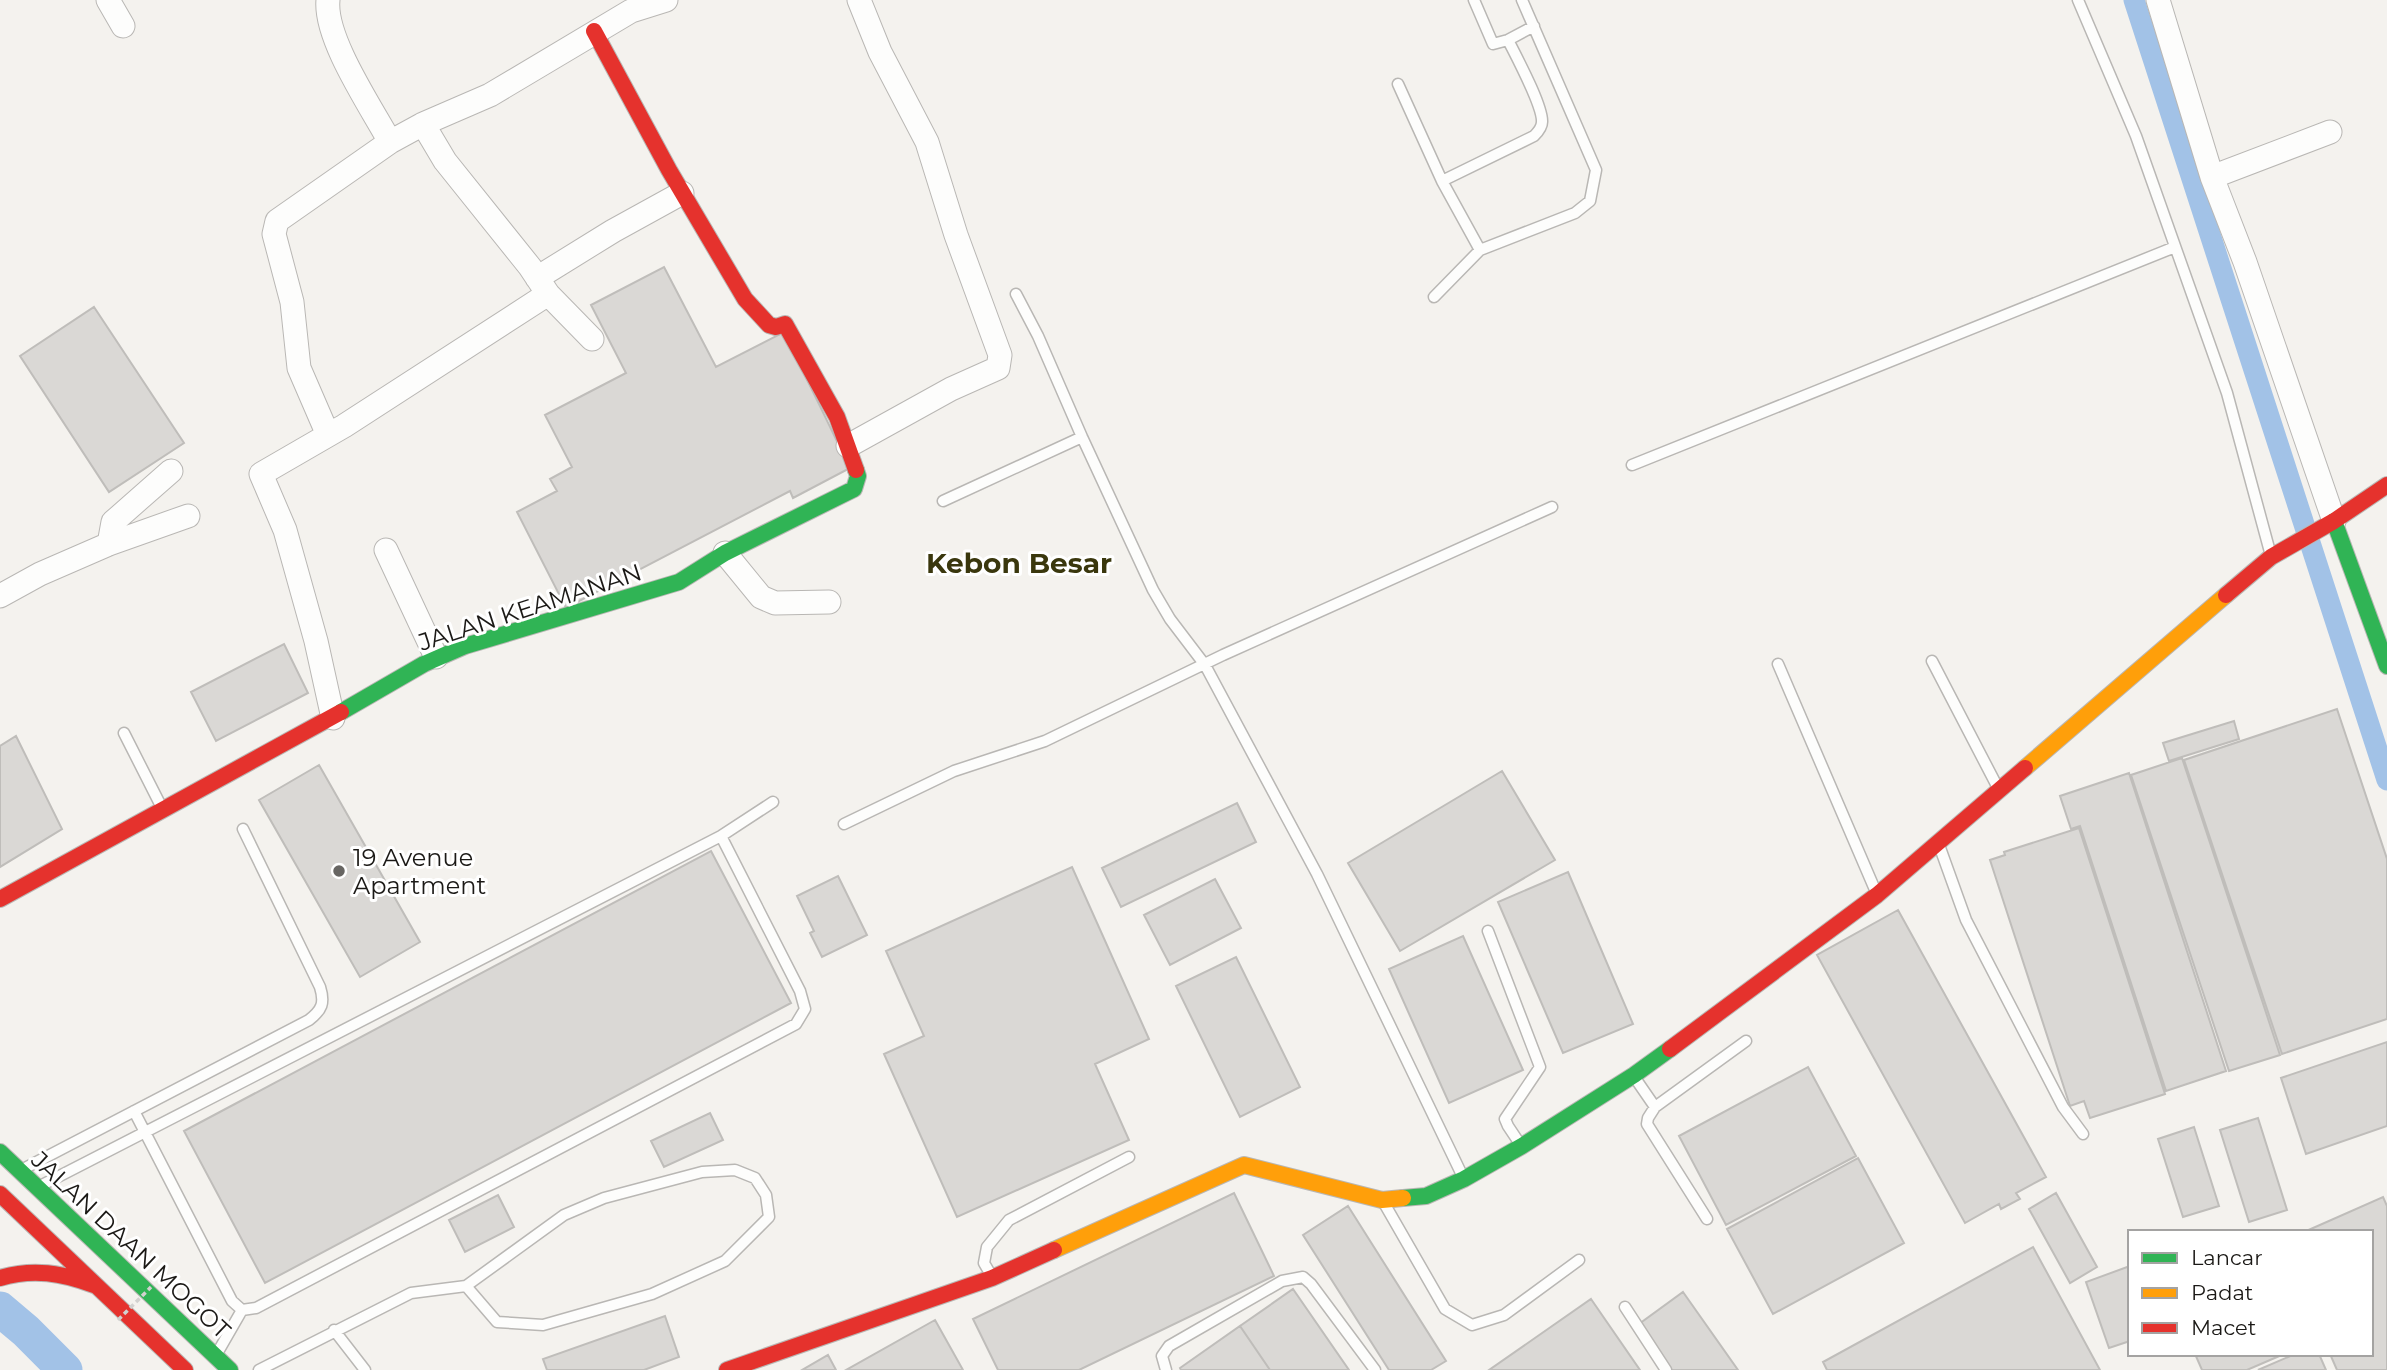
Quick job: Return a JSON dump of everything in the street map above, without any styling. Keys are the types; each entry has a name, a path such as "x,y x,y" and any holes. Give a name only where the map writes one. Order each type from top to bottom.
{"main road":[{"path":"594,31 682,194"},
{"name":"JALAN KEAMANAN","path":"0,899 333,718 408,671 436,657 678,582 725,553 854,489 858,476 837,416 785,324 774,328 758,316 682,194"},
{"path":"727,1370 992,1278 1244,1165 1382,1200 1426,1196 1464,1180 1634,1075 1877,895 2271,557 2329,524 2387,485"},
{"path":"2329,524 2387,666"},
{"name":"JALAN DAAN MOGOT","path":"0,1152 230,1370"},
{"path":"0,1194 185,1370"},
{"path":"14,1207 22,1225 23,1235"},
{"path":"10,1272 38,1270 94,1285"}],"street":[{"path":"108,0 123,26"},
{"path":"328,0 327,13 336,42 390,142"},
{"path":"328,435 299,368 292,302 274,234 277,221 390,142 490,95 631,11 666,0"},
{"path":"848,446 951,389 998,368 1000,355 956,235 927,142 880,52 859,0"},
{"path":"2158,0 2212,177 2245,262 2329,524"},
{"path":"424,124 445,161 543,286 592,339"},
{"path":"2212,177 2330,132"},
{"path":"333,718 316,641 285,530 261,474 328,435 543,286 613,231 682,194"},
{"path":"109,544 113,522 171,471"},
{"path":"0,596 40,574 109,544 188,516"},
{"path":"386,550 436,657"},
{"path":"725,553 761,597 775,603 829,602"}],"lane":[{"path":"1474,0 1493,44 1508,40 1534,26"},
{"path":"1434,297 1480,250 1575,212 1590,201 1596,170 1522,0"},
{"path":"2078,0 2136,136 2227,393 2271,557"},
{"path":"1442,181 1534,136 1539,130 1542,121 1539,107 1508,40"},
{"path":"1398,85 1442,181 1480,250"},
{"path":"1632,465 2175,247"},
{"path":"1016,294 1038,336 1153,590 1170,620 1205,665 1317,874 1464,1180"},
{"path":"943,501 1082,437"},
{"path":"844,824 954,771 1045,741 1552,507"},
{"path":"1932,661 1999,791"},
{"path":"1778,664 1877,895"},
{"path":"124,733 163,810"},
{"path":"36,1188 721,836 773,802"},
{"path":"20,1171 309,1020 319,1012 324,1000 320,987 243,829"},
{"path":"134,1111 232,1301 243,1310 256,1308 796,1024 805,1009 800,991 721,836"},
{"path":"1938,842 1966,920 2063,1107 2083,1135"},
{"path":"1488,930 1539,1067 1505,1119 1522,1146"},
{"path":"1707,1219 1647,1124 1648,1118 1655,1107 1746,1041"},
{"path":"1634,1075 1655,1107"},
{"path":"992,1278 984,1264 987,1247 1009,1220 1129,1157"},
{"path":"258,1370 411,1293 466,1286 564,1215 604,1198 702,1172 735,1170 755,1178 766,1195 769,1217 725,1261 652,1294 543,1325 498,1322 466,1286"},
{"path":"1382,1200 1445,1309 1472,1325 1504,1315 1579,1260"},
{"path":"1166,1370 1162,1356 1169,1346 1282,1282 1303,1277 1375,1370"},
{"path":"1625,1307 1666,1370"},
{"path":"215,1356 243,1310"},
{"path":"334,1330 365,1370"}],"path":[{"path":"118,1320 151,1287"}],"building":[{"path":"664,267 716,367 784,332 850,468 793,498 790,491 566,608 517,512 557,491 550,479 572,467 545,415 626,373 591,305"},
{"path":"94,307 184,443 109,492 20,356"},
{"path":"284,644 308,693 216,741 191,692"},
{"path":"2337,709 2387,859 2387,1019 2282,1054 2184,760"},
{"path":"2234,721 2239,739 2169,761 2163,743"},
{"path":"16,736 62,829 0,867 0,746"},
{"path":"2182,758 2280,1055 2229,1071 2131,775"},
{"name":"19 Avenue Apartment","path":"319,765 420,942 360,977 259,800"},
{"path":"1502,771 1555,860 1400,951 1348,863"},
{"path":"2129,773 2226,1071 2166,1091 2080,826 2071,829 2060,796"},
{"path":"1237,803 1256,842 1121,907 1102,868"},
{"path":"2079,828 2165,1094 2090,1118 2084,1101 2070,1106 1990,860 2005,855 2004,852"},
{"path":"711,851 791,1003 265,1283 184,1131"},
{"path":"1072,867 1149,1039 1095,1064 1129,1140 957,1217 884,1054 924,1036 886,951"},
{"path":"1568,872 1633,1024 1563,1053 1498,902"},
{"path":"838,876 867,935 822,957 810,933 814,931 797,896"},
{"path":"1215,879 1241,928 1170,965 1144,915"},
{"path":"1898,910 2046,1177 2016,1193 2020,1199 2001,1209 1999,1204 1965,1223 1817,955"},
{"path":"1463,936 1523,1070 1449,1103 1389,969"},
{"path":"1236,957 1300,1087 1240,1117 1176,986"},
{"path":"2387,1042 2387,1126 2306,1154 2281,1078"},
{"path":"1808,1067 1856,1156 1726,1225 1679,1136"},
{"path":"710,1113 723,1140 664,1167 651,1141"},
{"path":"2258,1118 2287,1210 2249,1222 2220,1130"},
{"path":"2194,1127 2219,1206 2183,1217 2158,1139"},
{"path":"1858,1158 1904,1243 1773,1314 1727,1229"},
{"path":"1234,1193 1274,1276 1079,1370 998,1370 973,1319"},
{"path":"2056,1193 2097,1267 2070,1283 2029,1209"},
{"path":"498,1195 514,1227 465,1252 449,1220"},
{"path":"2383,1197 2387,1206 2387,1370 2337,1370 2331,1356 2373,1356 2373,1230 2309,1230"},
{"path":"1348,1206 1446,1361 1431,1370 1389,1370 1303,1235"},
{"path":"2033,1247 2100,1370 1827,1370 1823,1362"},
{"path":"2128,1267 2128,1342 2109,1348 2086,1282"},
{"path":"1293,1289 1349,1370 1270,1370 1240,1326"},
{"path":"1683,1292 1738,1370 1671,1370 1639,1324"},
{"path":"1591,1299 1640,1370 1489,1370"},
{"path":"665,1316 679,1357 644,1370 547,1370 543,1359"},
{"path":"935,1320 963,1370 846,1370"},
{"path":"1240,1326 1270,1370 1181,1370 1180,1368"},
{"path":"828,1355 836,1370 802,1370"},
{"path":"2196,1356 2279,1356 2247,1370 2202,1370"},
{"path":"2290,1356 2320,1356 2326,1370 2258,1370"}],"waterway":[{"path":"2134,0 2387,780"},
{"path":"0,1309 65,1370"}],"traffic: fast":[{"path":"341,712 424,664 465,646 679,582 725,553 854,489 858,476 856,470"},
{"path":"2334,521 2387,666"},
{"path":"1403,1198 1426,1196 1464,1179 1522,1146 1670,1049"},
{"path":"0,1152 230,1370"}],"traffic: slow":[{"path":"2025,768 2226,595"},
{"path":"1054,1250 1244,1165 1382,1200 1403,1198"}],"traffic: jam":[{"path":"594,31 669,170 745,299 769,325 776,327 785,324 837,417 856,470"},
{"path":"2226,595 2271,557 2334,521 2387,485"},
{"path":"0,899 341,712"},
{"path":"1670,1049 1877,895 2025,768"},
{"path":"0,1194 185,1370"},
{"path":"727,1370 992,1278 1054,1250"},
{"path":"0,1278 24,1273 47,1273 94,1285"}],"place":[{"name":"19 Avenue Apartment","path":"339,871"}],"district":[{"name":"Kebon Besar","path":"1019,563"}]}
